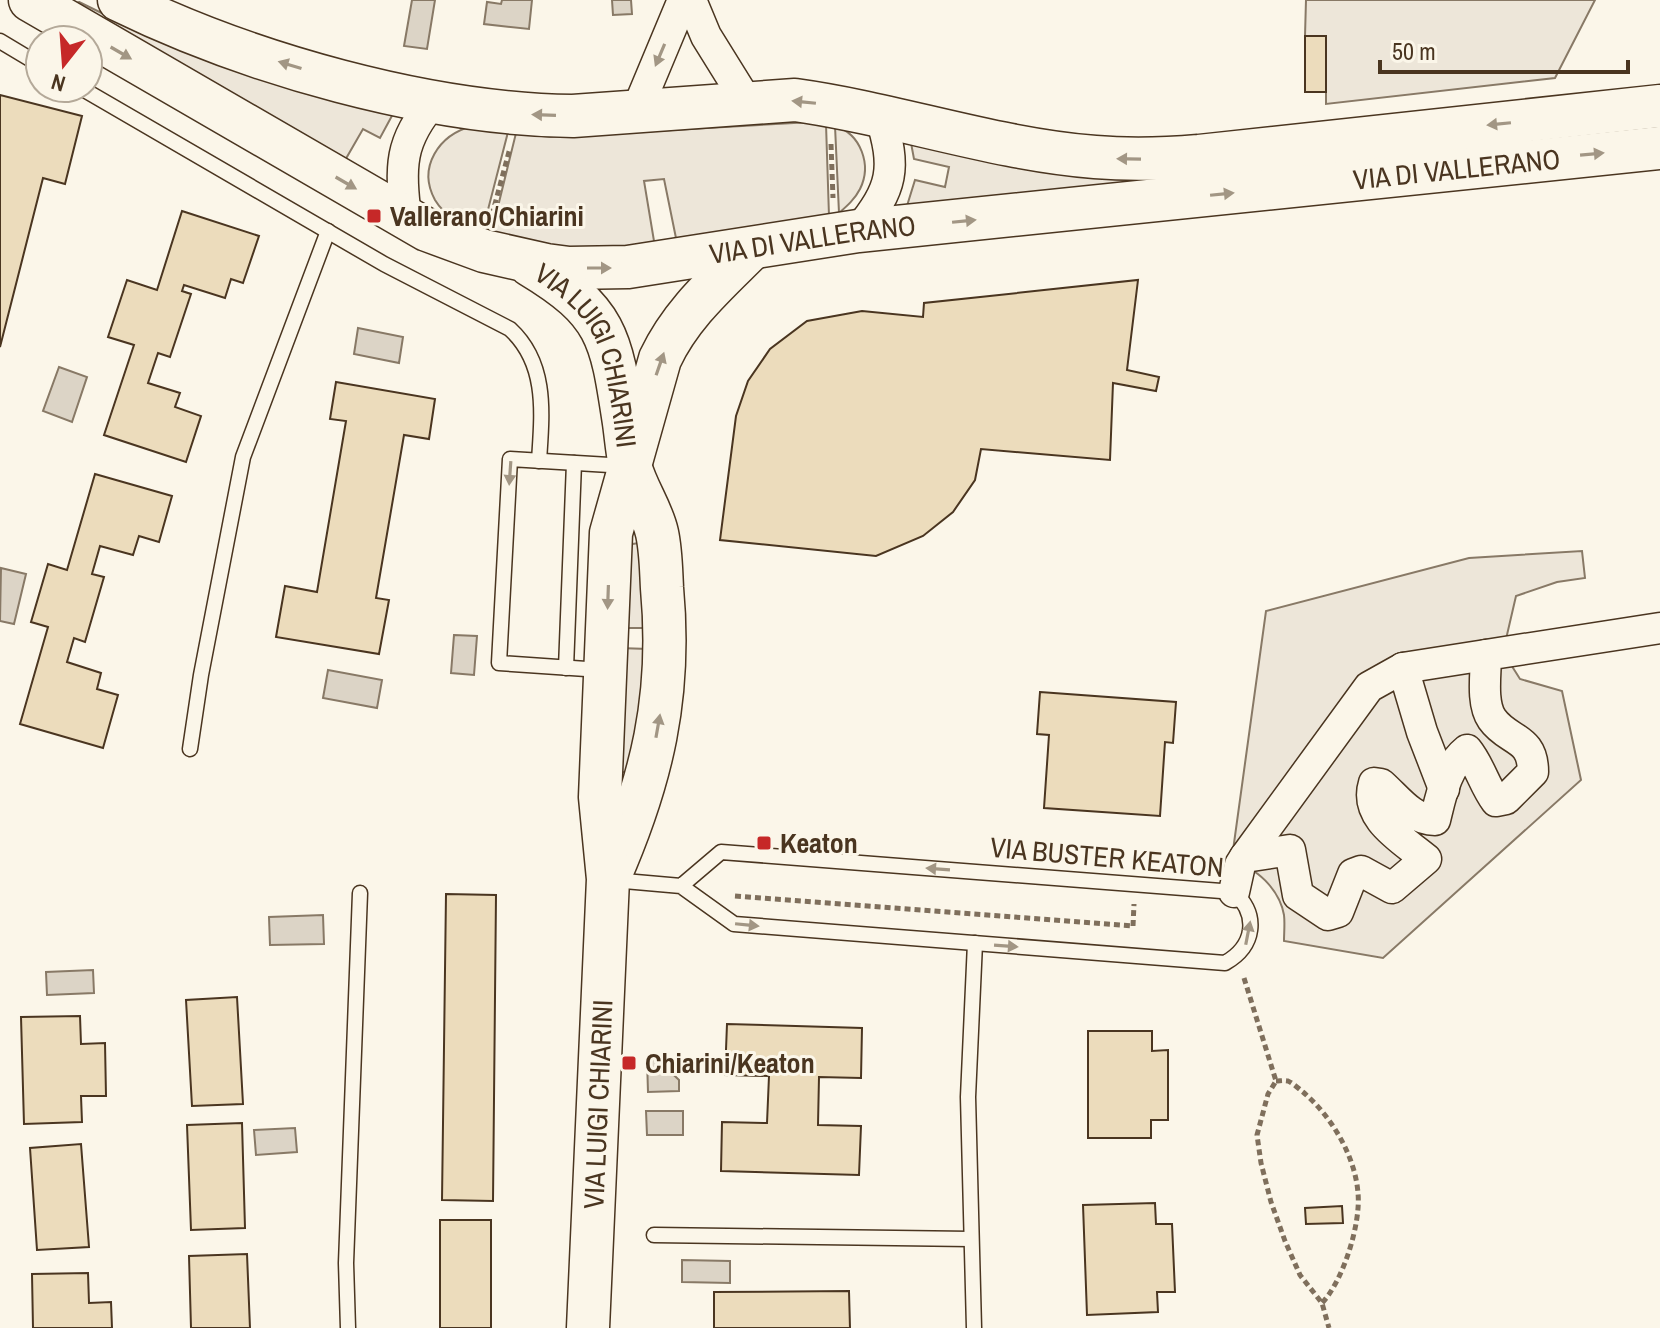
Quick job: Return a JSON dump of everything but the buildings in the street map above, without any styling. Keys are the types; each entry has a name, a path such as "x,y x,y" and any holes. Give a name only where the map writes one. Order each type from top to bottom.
{"street":[{"name":"VIA DI VALLERANO","path":"30,0 406,218 460,244 522,261 569,268 610,268 844,233 1660,148"},
{"name":"VIA DI VALLERANO","path":"119,0 281,63 434,101 538,115 573,116 795,100 1041,150 1095,157 1158,159 1660,106"},
{"path":"637,110 683,0"},
{"path":"691,0 699,23 747,102"},
{"path":"406,218 401,173 405,149 419,119 434,101"},
{"path":"844,233 882,199 890,176 890,147 880,115"},
{"name":"VIA LUIGI CHIARINI","path":"631,466 660,359 669,340 692,308 751,249"},
{"name":"VIA LUIGI CHIARINI","path":"522,261 579,298 602,327 615,362 631,466 634,530 666,634 661,709 623,784 602,836 608,879 588,1328"},
{"name":"VIA LUIGI CHIARINI","path":"623,784 586,669 634,530"},
{"path":"1234,892 1245,857 1369,687 1403,668 1660,628"},
{"path":"1245,857 1290,850 1298,895 1328,915 1338,912 1353,874 1361,871 1392,888 1426,859 1392,831 1374,811 1371,793 1374,783 1381,784 1414,815 1435,820 1448,777 1467,750 1477,763 1488,791 1496,801 1506,799 1533,772 1533,757 1526,745 1493,720 1487,708 1494,654"},
{"path":"1403,668 1422,732 1444,789"}],"lane":[{"path":"0,41 24,55"},
{"path":"104,101 384,264 510,329 531,355 539,375 539,461"},
{"path":"190,749 243,457 328,231"},
{"path":"574,463 586,669 499,663 510,459 631,466"},
{"name":"VIA BUSTER KEATON","path":"681,886 721,852 1234,892 1244,901 1251,924 1244,948 1235,957"},
{"path":"608,879 681,886 734,924 1225,963 1235,957"},
{"path":"348,1328 346,1263 360,893"},
{"path":"974,1328 968,1097 975,943"},
{"path":"654,1235 971,1239"}],"path":[{"path":"830,105 833,216 844,233"},
{"path":"491,221 510,146"},
{"path":"1131,955 1136,884"},
{"path":"734,896 1133,926"},
{"path":"1235,957 1269,1051 1276,1081 1268,1094 1257,1135 1261,1163 1285,1241 1300,1275 1322,1303 1329,1328"},
{"path":"1276,1081 1290,1081 1320,1107 1340,1138 1354,1172 1359,1196 1343,1269 1331,1293 1322,1303"}],"shaded area":[{"path":"412,0 435,0 427,49 404,46"},
{"path":"502,0 532,0 529,29 484,24 487,2 501,4"},
{"path":"612,0 631,0 632,14 613,15"},
{"path":"1306,0 1595,0 1555,78 1326,104 1326,36 1305,36"},
{"path":"76,3 114,19 394,112 380,138 363,129 344,162"},
{"path":"812,122 826,124 829,216 677,243 664,179 644,181 655,247 565,249 491,235 516,133 550,137"},
{"path":"472,126 508,132 482,233 444,211 430,188 430,164 434,154 450,137"},
{"path":"835,126 858,143 865,170 858,193 839,213"},
{"path":"911,143 1153,178 1154,181 906,209 915,180 945,187 949,167 914,159"},
{"path":"358,328 403,337 399,363 354,354"},
{"path":"59,367 87,377 72,422 43,411"},
{"path":"639,543 647,628 621,628 626,545"},
{"path":"1582,551 1585,578 1557,582 1516,596 1503,652 1520,679 1562,691 1581,780 1383,958 1284,941 1284,915 1278,897 1258,874 1231,865 1266,611 1469,558"},
{"path":"1,568 26,574 14,624 0,621"},
{"path":"454,635 477,636 474,675 451,673"},
{"path":"619,648 648,649 643,704 628,772 617,772"},
{"path":"328,670 382,680 377,708 323,698"},
{"path":"323,915 324,944 270,945 269,917"},
{"path":"93,970 94,993 47,995 46,972"},
{"path":"656,1058 679,1080 679,1091 648,1092 647,1059"},
{"path":"646,1111 683,1111 683,1135 647,1135"},
{"path":"295,1128 297,1152 256,1155 254,1130"},
{"path":"682,1260 730,1261 730,1283 682,1282"}],"place":[{"name":"Vallerano/Chiarini","path":"374,216"},
{"name":"Keaton","path":"764,843"},
{"name":"Chiarini/Keaton","path":"629,1063"}]}
